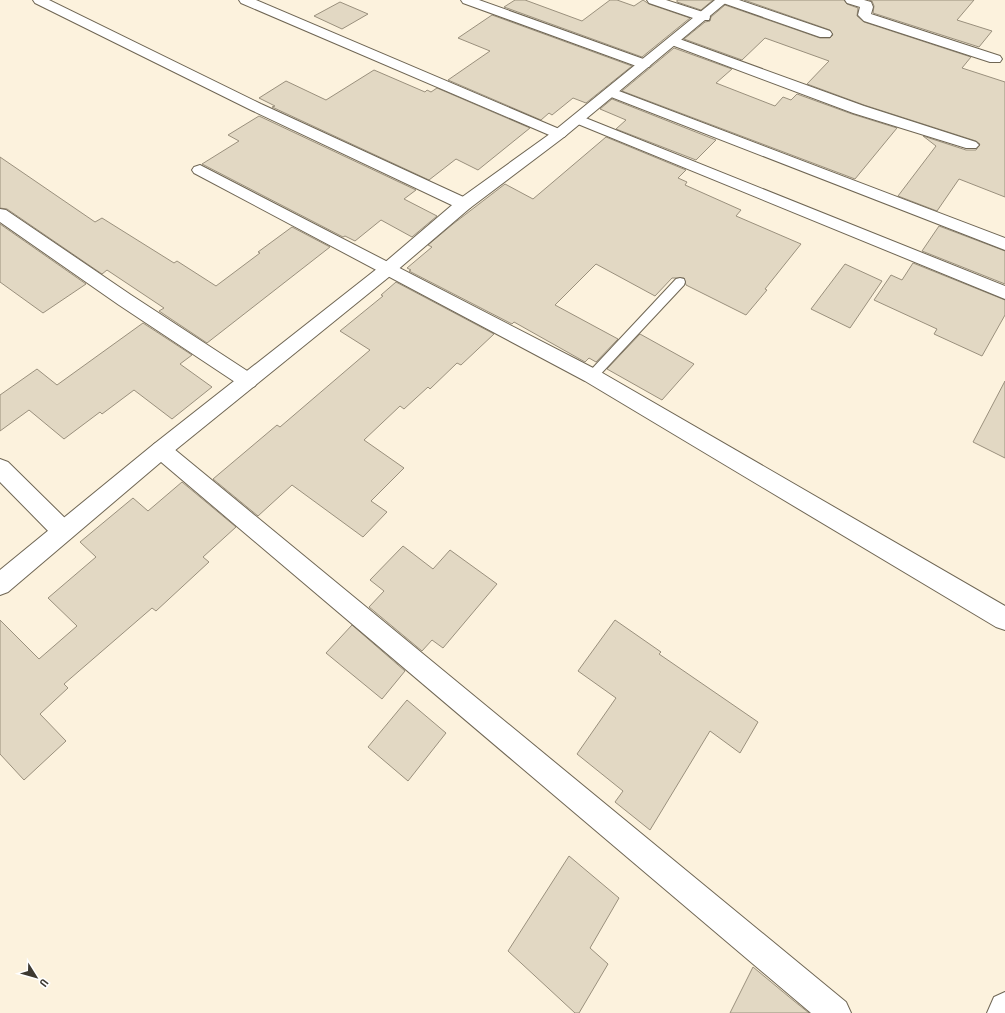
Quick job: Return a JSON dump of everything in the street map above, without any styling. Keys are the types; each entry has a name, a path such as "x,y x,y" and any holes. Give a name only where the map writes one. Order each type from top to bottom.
{"street":[{"path":"39,0 256,107 464,204"},
{"path":"245,0 559,134"},
{"path":"467,0 644,64"},
{"path":"653,0 704,17"},
{"path":"0,584 63,530 161,450 389,268 464,204 559,134 723,0"},
{"path":"727,0 825,34"},
{"path":"850,0 866,5 867,7 864,15 869,18 995,59"},
{"path":"674,41 792,86 933,134 971,145"},
{"path":"611,92 1005,244"},
{"path":"578,118 1005,293"},
{"path":"200,170 592,376 1005,619"},
{"path":"0,214 125,300 248,381"},
{"path":"161,450 834,1013"},
{"path":"0,468 63,530"},
{"path":"1003,1013 1005,1008"}],"lane":[{"path":"592,376 680,282"}],"building":[{"path":"515,0 525,0 582,21 610,0 617,0 634,6 643,0 649,4 690,18 642,57 504,7"},
{"path":"677,0 713,0 701,10 677,2"},
{"path":"744,0 844,0 847,4 858,8 857,16 864,22 971,57 962,68 1005,82 1005,197 959,179 937,211 898,196 936,146 923,136 966,150 976,150 980,144 976,141 864,105 807,84 829,61 765,38 742,60 684,39 705,22 710,21 711,17 725,5 820,38 830,38 833,35 830,30"},
{"path":"869,0 974,0 957,20 992,31 979,47 873,13 874,6 872,1"},
{"path":"340,2 368,14 342,29 314,16"},
{"path":"492,15 632,66 586,103 573,98 552,115 549,113 541,120 448,80 490,51 458,38"},
{"path":"674,48 732,69 716,83 775,106 783,97 791,100 797,94 852,114 897,128 855,179 622,91"},
{"path":"374,70 425,92 427,90 431,92 437,88 530,128 478,170 456,159 429,180 272,107 275,106 259,98 286,81 326,100"},
{"path":"612,99 716,140 696,160 616,129 626,120 600,109"},
{"path":"259,116 416,190 404,199 437,216 412,237 381,220 355,241 345,236 343,237 202,164 239,141 228,135"},
{"path":"606,137 686,170 678,178 687,182 685,185 741,210 736,216 801,244 765,289 767,290 746,315 686,285 684,278 672,278 655,296 596,264 555,305 618,339 596,362 589,358 585,362 514,322 512,324 409,271 411,270 407,268 432,247 428,245 505,184 533,199"},
{"path":"0,157 95,222 102,218 174,263 177,261 216,286 292,227 330,247 207,343 159,311 164,308 107,270 102,274 7,209 0,208"},
{"path":"0,224 86,284 43,313 0,282"},
{"path":"939,226 1005,251 1005,284 922,251"},
{"path":"913,263 1005,300 1005,315 982,356 934,334 937,329 874,300 891,275 902,280"},
{"path":"845,264 882,281 850,328 811,309"},
{"path":"396,282 494,334 461,365 457,363 430,389 428,387 404,409 400,406 364,440 404,468 371,501 387,512 363,537 292,485 258,516 213,479 277,425 280,427 370,350 340,331 383,296 381,295"},
{"path":"143,323 192,355 180,364 212,387 172,419 134,390 102,414 100,412 64,439 29,410 0,431 0,395 37,369 57,385"},
{"path":"640,334 694,364 662,400 607,369"},
{"path":"1005,381 1005,458 973,442"},
{"path":"182,482 236,527 203,557 209,562 156,611 152,608 64,684 68,688 40,714 66,741 24,780 0,754 0,620 39,659 77,626 48,598 96,557 80,542 133,498 148,511"},
{"path":"403,546 433,569 450,550 497,584 443,648 432,640 422,651 369,607 384,591 370,580"},
{"path":"615,620 661,652 659,654 758,722 740,753 710,731 650,830 615,802 623,791 577,754 616,698 578,671"},
{"path":"352,625 405,671 382,699 326,653"},
{"path":"407,700 446,733 408,781 368,747"},
{"path":"569,856 619,898 590,948 608,964 579,1013 575,1013 508,951"},
{"path":"753,967 794,1001 809,1013 730,1013"}]}
